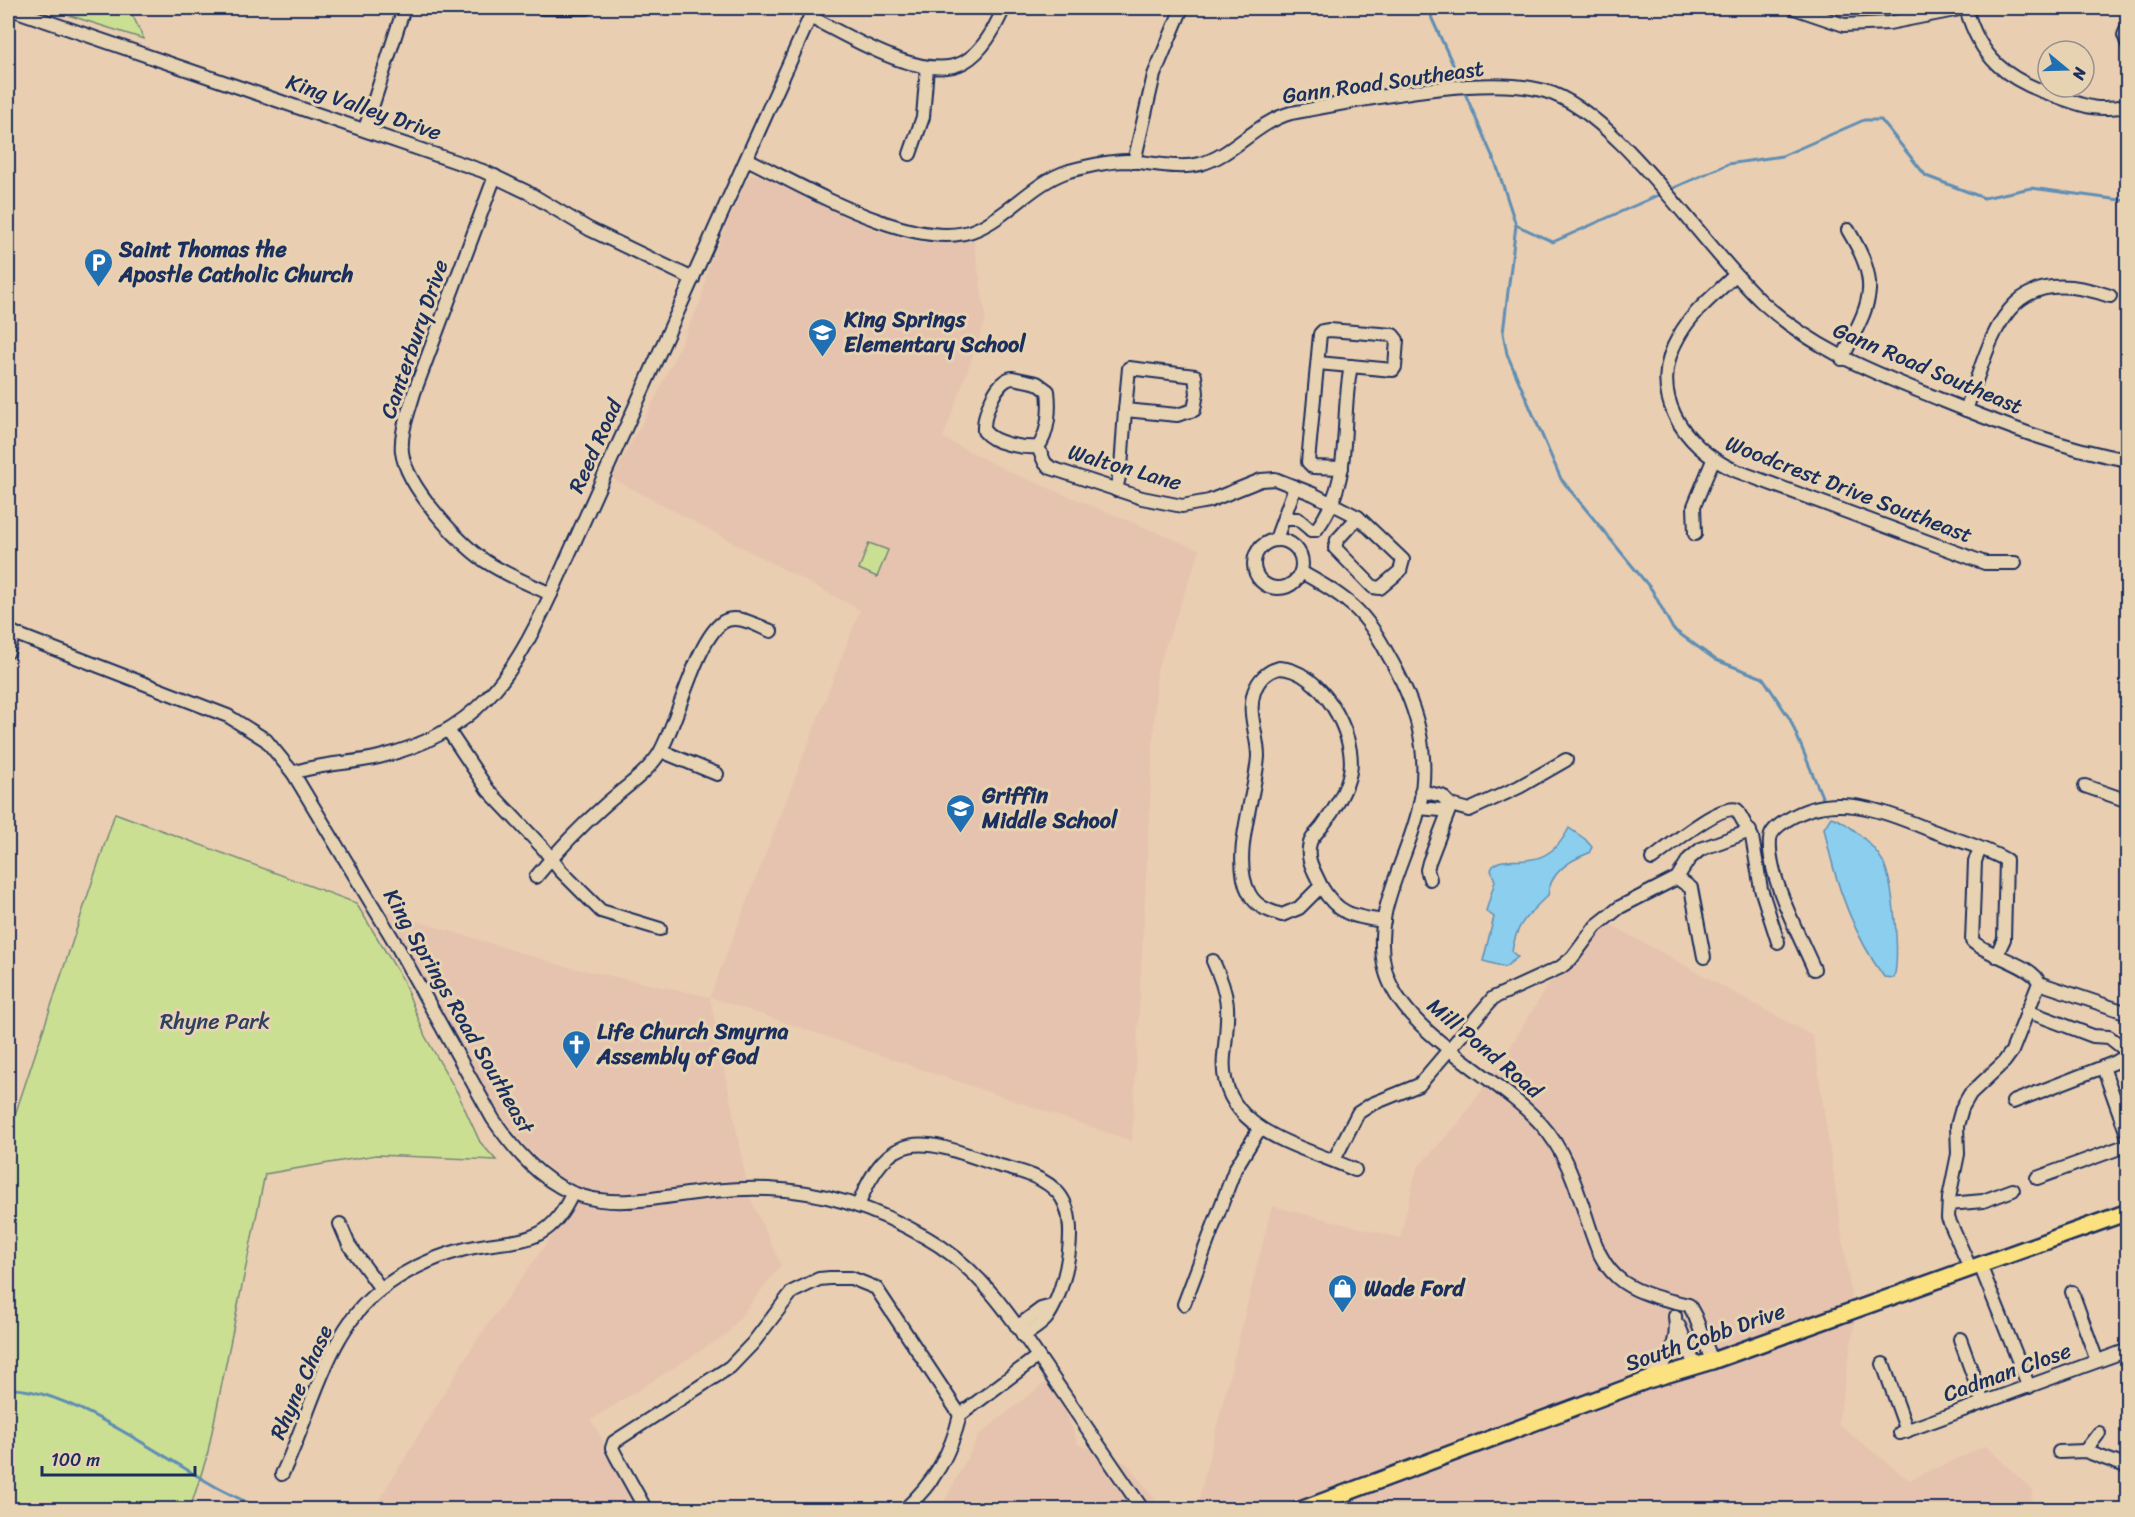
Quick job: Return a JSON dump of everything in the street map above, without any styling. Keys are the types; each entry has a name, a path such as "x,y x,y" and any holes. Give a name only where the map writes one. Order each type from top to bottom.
{"main road":[{"name":"South Cobb Drive","path":"1300,1509 1648,1380 1695,1366 2127,1212"}],"street":[{"name":"King Valley Drive","path":"8,8 495,176 599,234 693,279"},
{"path":"364,129 404,8"},
{"path":"543,8 587,8"},
{"path":"812,12 902,61 927,67 964,62 988,38 1004,8"},
{"path":"1134,162 1154,75 1182,8"},
{"path":"1794,8 1845,25 1889,22 1965,8 1974,32 1987,55 2001,69 2030,88 2100,110 2127,106"},
{"name":"Reed Road","path":"293,773 394,753 448,730 477,709 504,681 525,650 551,594 812,12"},
{"path":"2127,26 2124,35 2127,45"},
{"path":"910,154 923,117 927,67"},
{"name":"Gann Road Southeast","path":"747,159 883,223 946,236 981,228 1028,192 1054,177 1099,164 1134,162 1201,164 1224,153 1254,130 1279,117 1436,90 1475,86 1531,88 1546,91 1569,102 1613,137 1662,189 1735,275 1787,324 1842,359 1966,410 2060,444 2127,460"},
{"name":"Canterbury Drive","path":"495,176 414,393 404,429 402,452 408,470 428,502 472,550 494,566 551,594"},
{"path":"1842,359 1863,315 1870,289 1866,261 1848,230"},
{"name":"Woodcrest Drive Southeast","path":"1735,275 1686,324 1673,347 1668,369 1668,391 1674,415 1692,442 1713,460 1985,563 2015,563"},
{"path":"1966,410 1998,322 2012,305 2042,290 2070,286 2084,287 2110,296"},
{"path":"1317,363 1393,370 1398,348 1396,337 1323,331 1317,363 1308,462 1313,467 1342,468"},
{"path":"1297,549 1311,530 1310,526 1322,509 1331,504 1342,468 1351,366"},
{"path":"1116,490 1121,468 1125,410 1129,368 1195,376 1196,406 1192,413 1177,415 1125,410"},
{"path":"1005,379 1030,381 1045,387 1048,391 1044,440 1038,447 1020,446 995,440 984,431 996,389 1005,379"},
{"name":"Walton Lane","path":"1038,447 1045,463 1051,468 1166,505 1182,506 1209,501 1261,480 1275,479 1295,487 1358,517 1403,560 1400,571 1380,588 1373,587 1335,548 1336,540 1358,517"},
{"path":"1695,534 1694,506 1713,460"},
{"path":"1276,540 1295,487"},
{"path":"1285,519 1298,519 1311,530"},
{"path":"1276,540 1288,542 1297,549 1302,563 1301,572 1289,585 1279,588 1269,586 1260,580 1254,564 1258,551 1265,543 1276,540"},
{"name":"Mill Pond Road","path":"1301,572 1349,602 1365,618 1407,690 1420,725 1423,744 1419,808 1390,890 1381,932 1385,970 1401,1000 1414,1018 1517,1102 1549,1134 1572,1177 1594,1242 1610,1270 1624,1283 1649,1295 1689,1305 1712,1360"},
{"path":"536,877 551,858 602,807 644,772 661,751 681,708 699,659 715,630 724,622 740,619 771,631"},
{"path":"8,652 10,632"},
{"name":"King Springs Road Southeast","path":"10,632 237,721 266,740 293,773 397,946 493,1119 533,1169 551,1183 572,1194 595,1200 629,1202 769,1189 819,1195 858,1206 911,1229 948,1251 985,1286 1038,1356 1143,1509"},
{"path":"1321,886 1299,908 1282,915 1263,909 1249,894 1244,875 1244,847 1258,754 1252,699 1263,677 1279,668 1295,669 1319,687 1342,724 1350,755 1350,772 1336,804 1310,841 1307,856 1331,903 1354,917 1384,921"},
{"path":"448,730 488,790 600,911 660,929"},
{"path":"661,751 717,774"},
{"path":"1421,791 1442,796 1451,805 1469,810 1519,787 1566,760"},
{"path":"2085,786 2127,801"},
{"path":"1419,808 1441,810 1451,805"},
{"path":"1430,879 1427,870 1429,862 1451,805"},
{"path":"1814,969 1786,907 1774,866 1770,837 1782,824 1802,812 1826,805 1864,806 2002,857 2007,863 2004,939 1996,956"},
{"path":"1652,859 1684,834 1727,809 1733,808 1740,812 1750,831 1761,889 1778,942"},
{"path":"1334,1160 1358,1113 1372,1104 1419,1084 1493,998 1561,967 1572,958 1596,926 1620,907 1677,878 1689,859 1701,849 1750,831"},
{"path":"1980,849 1975,861 1975,919 1971,937 1975,944 2032,973 2039,983 2127,1013"},
{"path":"1677,878 1690,888 1704,957"},
{"path":"1214,962 1228,997 1223,1064 1225,1083 1237,1109 1260,1128 1355,1170"},
{"path":"2029,1387 1975,1267 1950,1227 1949,1204 1957,1162 1956,1138 1962,1108 1978,1084 2004,1062 2012,1051 2039,983"},
{"path":"2013,1102 2103,1066 2127,1053 2118,1042 2109,1037 2093,1036 2027,1011"},
{"path":"2103,1066 2127,1137"},
{"path":"1184,1304 1235,1168 1260,1128"},
{"path":"858,1206 873,1173 884,1159 899,1149 917,1144 945,1147 1043,1181 1062,1198 1070,1225 1064,1281 1048,1317 1020,1332"},
{"path":"2037,1178 2127,1145"},
{"path":"1949,1204 1983,1201 2013,1190"},
{"name":"Rhyne Chase","path":"282,1474 337,1346 350,1322 381,1289 450,1253 491,1243 533,1238 553,1225 572,1194"},
{"path":"340,1224 349,1245 381,1289"},
{"path":"646,1509 612,1445 649,1417 730,1367 753,1343 792,1292 819,1279 851,1278 876,1288 960,1415"},
{"path":"2072,1292 2097,1361"},
{"path":"1648,1380 1673,1352 1677,1332 1675,1302"},
{"path":"1675,1316 1695,1366"},
{"path":"1960,1339 1983,1403"},
{"name":"Cadman Close","path":"1883,1364 1904,1432 2127,1350"},
{"path":"904,1509 920,1496 945,1459 960,1415 1038,1356"},
{"path":"2085,1451 2099,1433"},
{"path":"2060,1452 2085,1451 2127,1467"}],"shaded area":[{"name":"Griffin Middle School","path":"751,175 759,175 876,230 901,238 927,243 974,241 986,319 943,438 1012,473 1200,550 1157,670 1132,1141 710,997 860,610 612,478 656,397 701,300 708,268 746,181"},
{"path":"378,909 564,966 710,997 750,1198 781,1265 727,1334 591,1420 641,1509 373,1510 476,1341 586,1189 557,1176 529,1150 480,1088"},
{"path":"1610,924 1813,1036 1855,1321 1838,1424 1909,1480 1986,1446 2032,1490 2031,1510 1196,1510 1272,1206 1400,1238 1417,1168 1458,1124 1498,1067 1562,962"},
{"path":"1053,1376 1078,1444 1126,1463 1163,1509 940,1510 979,1435"}],"green space":[{"path":"43,8 129,8 144,39 49,9"},
{"path":"869,543 888,550 877,577 859,569"},
{"name":"Rhyne Park","path":"115,813 356,903 403,980 425,1036 458,1094 480,1142 496,1160 376,1155 265,1174 207,1456 190,1509 8,1509 8,1136"}],"water":[{"path":"1831,817 1845,823 1860,835 1874,849 1887,872 1895,919 1896,967 1894,978 1884,977 1863,943 1846,906 1833,867 1824,828"},
{"path":"1569,828 1592,847 1589,853 1562,868 1553,880 1548,895 1524,920 1512,952 1518,957 1505,967 1483,961 1494,917 1486,911 1495,881 1491,870 1493,866 1499,862 1537,858 1548,853 1559,843"}],"waterway":[{"path":"1430,8 1432,19 1461,82"},
{"path":"1464,91 1497,167 1516,225 1503,333 1507,354 1561,479 1652,590 1673,629 1716,660 1763,678 1790,719 1825,804"},
{"path":"1669,190 1728,164 1782,156 1864,120 1881,120 1926,176 1984,198 2031,188 2128,201"},
{"path":"1516,225 1553,242 1663,193"},
{"path":"8,1389 31,1391 58,1399 86,1412 218,1488 264,1510"}],"place":[{"name":"Saint Thomas the Apostle Catholic Church","path":"98,288"},
{"name":"King Springs Elementary School","path":"823,358"},
{"name":"Griffin Middle School","path":"961,834"},
{"name":"Life Church Smyrna Assembly of God","path":"576,1070"},
{"name":"Wade Ford","path":"1343,1314"}]}
